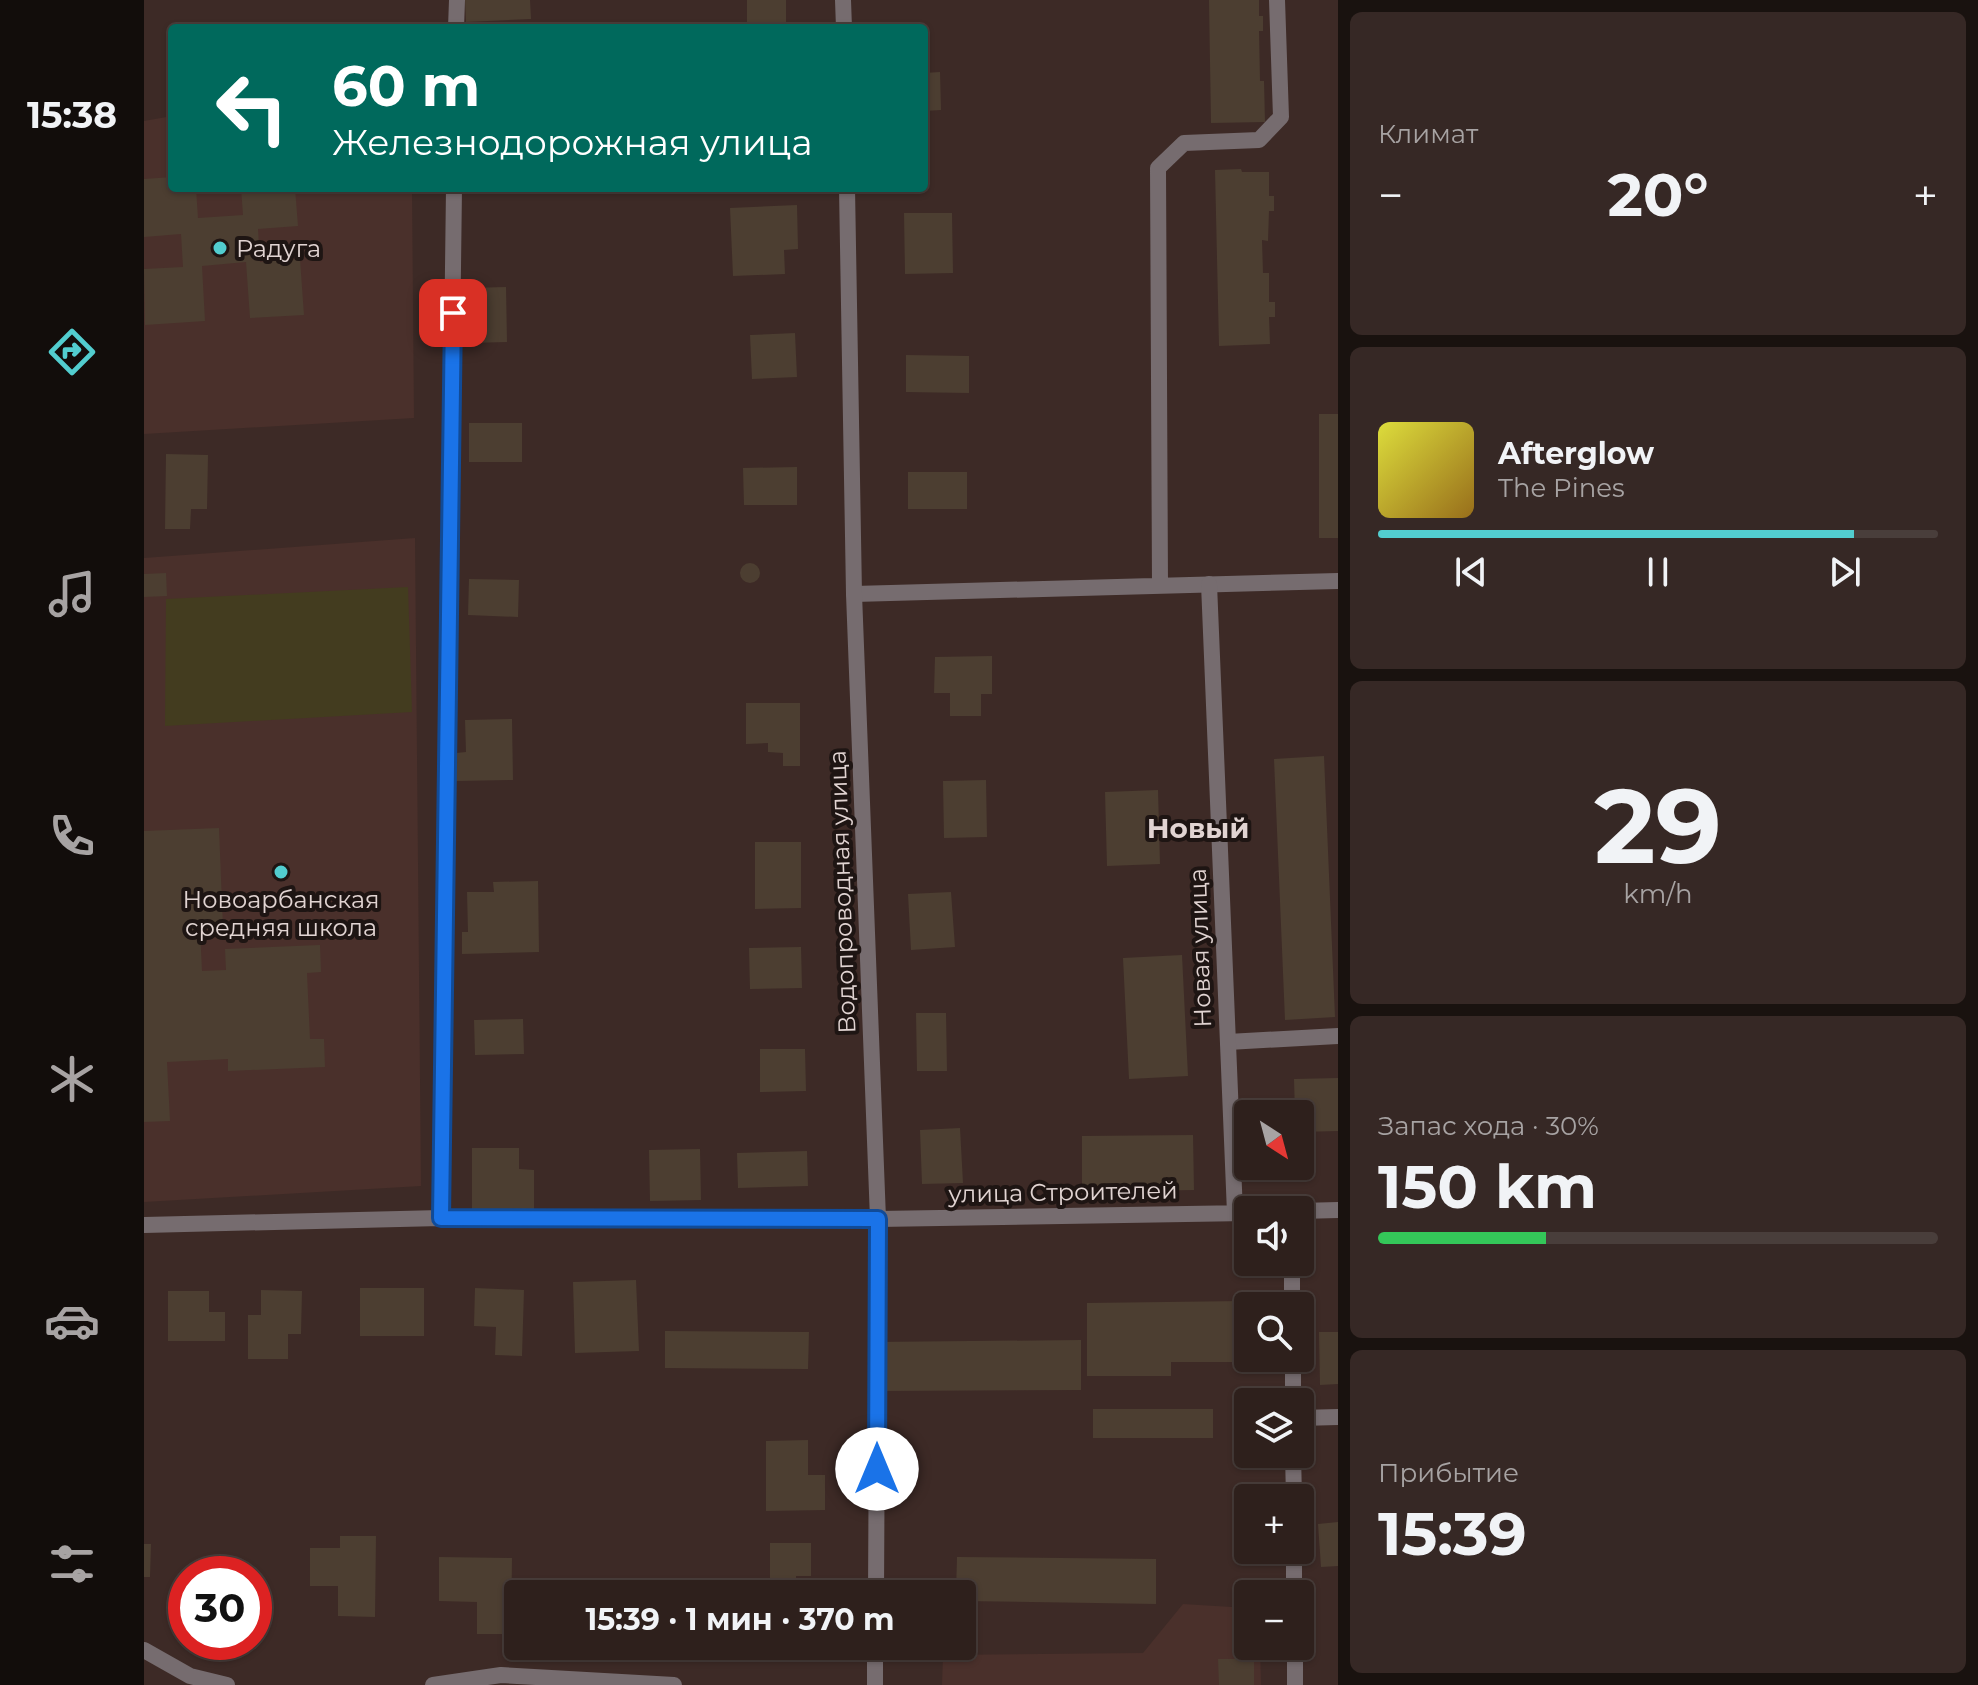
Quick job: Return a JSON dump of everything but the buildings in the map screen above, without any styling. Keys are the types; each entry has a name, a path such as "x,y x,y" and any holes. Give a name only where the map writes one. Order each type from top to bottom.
{"street":[{"path":"456,24 457,0"},
{"path":"843,0 844,24"},
{"path":"1160,585 1158,168 1184,143 1259,140 1281,117 1277,0"},
{"path":"441,1218 454,192"},
{"name":"Водопроводная улица","path":"847,192 854,594 878,1219 876,1580"},
{"path":"854,594 1338,581"},
{"name":"Новая улица","path":"1209,584 1228,1042 1241,1196"},
{"path":"1228,1042 1338,1036"},
{"path":"1314,1211 1338,1210"},
{"name":"улица Строителей","path":"144,1225 441,1218 878,1219 1234,1213"},
{"path":"1314,1418 1338,1417"},
{"path":"144,1650 190,1676 227,1685"},
{"path":"875,1660 875,1685"},
{"path":"1295,1660 1295,1685"},
{"path":"433,1685 501,1675 674,1685"}],"shaded area":[{"path":"168,117 168,192 412,192 414,418 144,434 144,121"},
{"name":"Новоарбанская средняя школа","path":"415,538 421,1186 144,1202 144,558"},
{"path":"408,587 412,712 165,726 166,599"},
{"path":"1183,1604 1234,1607 1234,1660 1260,1660 1261,1685 942,1685 943,1660 976,1660 976,1655 1143,1653"}],"place":[{"name":"Радуга","path":"220,248"},
{"name":"Новоарбанская средняя школа","path":"281,872"}],"district":[{"name":"Новый","path":"1198,828"}],"route":[{"path":"453,313 441,1218 878,1219 877,1469"}]}
